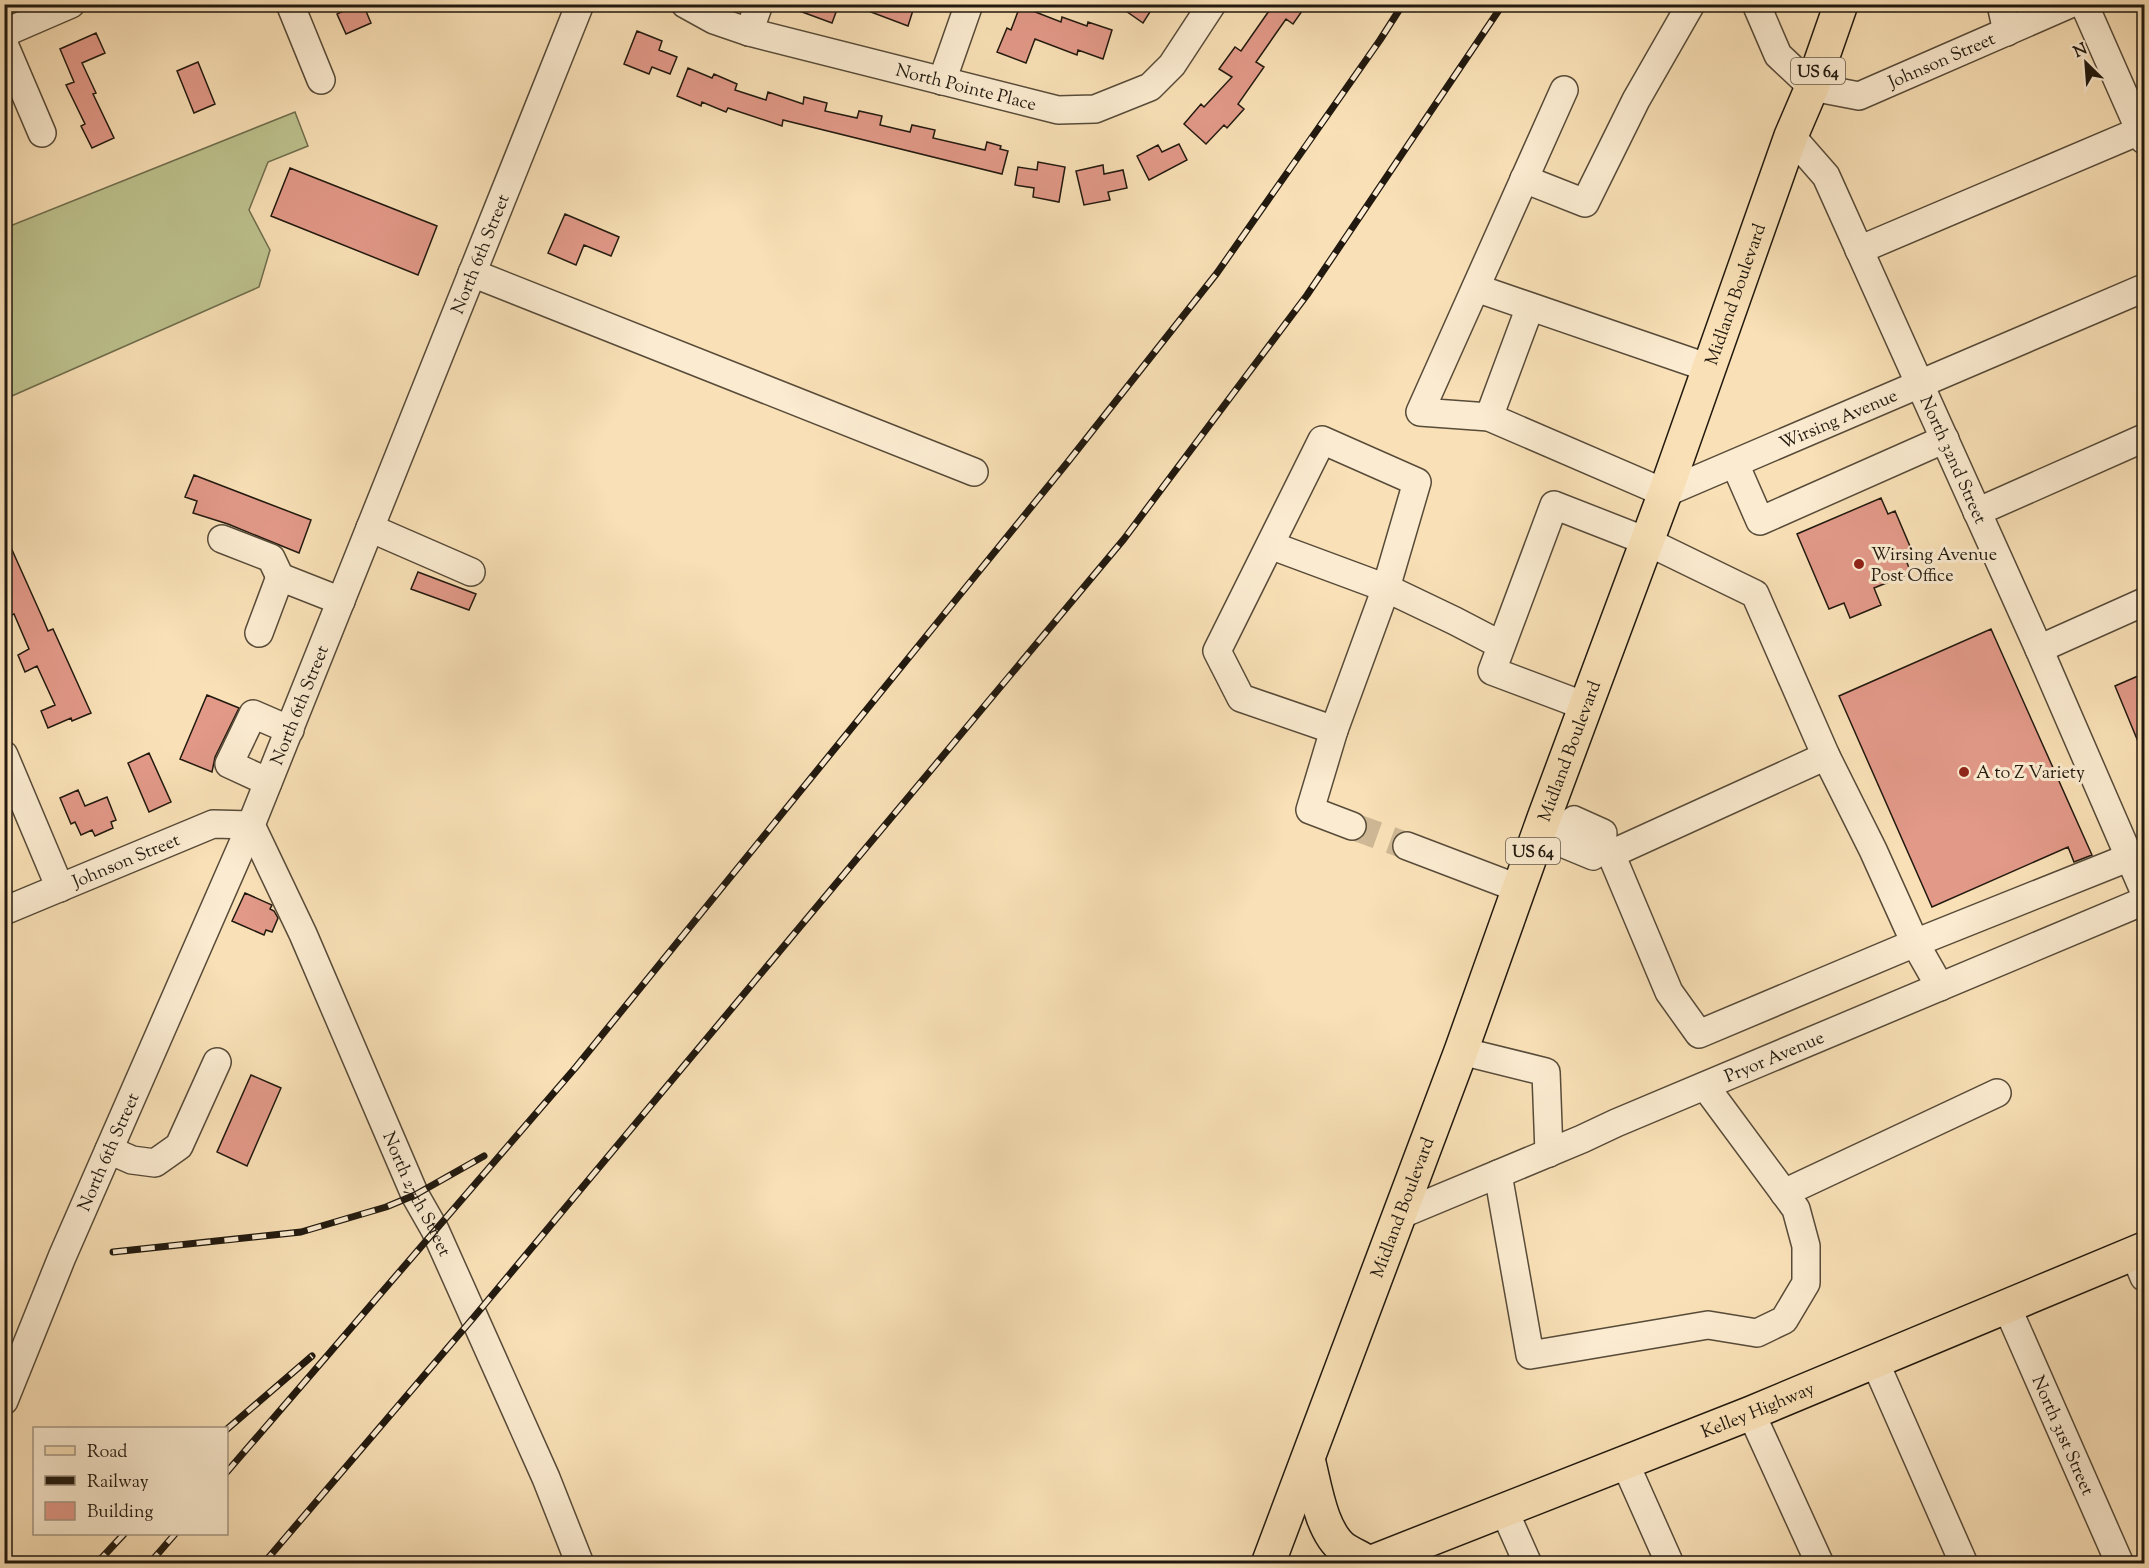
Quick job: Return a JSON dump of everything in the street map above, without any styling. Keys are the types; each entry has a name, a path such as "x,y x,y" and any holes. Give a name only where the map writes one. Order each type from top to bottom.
{"main road":[{"name":"Midland Boulevard","path":"1268,1563 1402,1214 1520,889 1553,824 1585,706 1665,493 1791,136 1812,87 1841,4"},
{"name":"Kelley Highway","path":"1368,1563 1751,1413 2007,1307 2141,1260"},
{"path":"1308,1459 1320,1507 1329,1530 1342,1548 1368,1563"}],"street":[{"path":"4,33 70,4"},
{"path":"290,4 321,80"},
{"name":"North 6th Street","path":"4,1401 62,1257 251,825 580,4"},
{"name":"North Pointe Place","path":"685,4 714,20 749,32 1058,110 1095,110 1150,87 1172,65 1212,4"},
{"path":"749,32 759,4"},
{"path":"942,81 969,4"},
{"path":"1524,179 1585,203 1636,100 1691,4"},
{"path":"1756,4 1778,55 1812,87"},
{"path":"2003,4 2007,32"},
{"name":"Johnson Street","path":"1812,87 1859,96 2070,4"},
{"path":"1860,250 2143,133 2085,4"},
{"path":"4,44 42,133"},
{"path":"1564,90 1420,411 1489,417 1665,493"},
{"name":"North 32nd Street","path":"1791,136 1826,176 2145,891"},
{"path":"472,273 974,471"},
{"path":"1476,288 1709,368"},
{"name":"Wirsing Avenue","path":"1665,493 2145,288"},
{"path":"1489,417 1530,308"},
{"path":"1977,512 2145,438"},
{"path":"1735,464 1760,521 1945,439"},
{"path":"1334,730 1241,698 1217,651 1322,440 1417,482 1386,588 1334,730 1310,810 1352,826"},
{"path":"1585,706 1492,671 1554,505 1646,541 1755,594 1826,756 1916,943 1940,987"},
{"path":"370,528 471,572"},
{"path":"222,539 272,558 280,577 259,633"},
{"path":"1270,545 1386,588 1502,645"},
{"path":"280,577 341,601"},
{"path":"2038,649 2145,602"},
{"path":"268,782 229,764 253,714 290,730"},
{"path":"4,755 60,888"},
{"path":"1607,850 1826,756"},
{"path":"1553,824 1574,820 1603,833 1607,850 1669,992 1699,1034 2130,857"},
{"name":"Johnson Street","path":"4,911 213,824 251,825"},
{"name":"North 27th Street","path":"251,825 303,934 415,1195 432,1225 546,1478 580,1563"},
{"path":"1407,846 1520,889"},
{"name":"Pryor Avenue","path":"1402,1214 2145,901"},
{"path":"1461,1051 1546,1072 1550,1153"},
{"path":"109,1150 132,1160 155,1163 179,1146 217,1062"},
{"path":"1498,1174 1530,1355 1708,1325 1757,1333 1784,1320 1806,1283 1806,1246 1796,1209 1705,1086"},
{"path":"1784,1193 1997,1093"},
{"name":"North 31st Street","path":"2007,1307 2120,1563"},
{"path":"1875,1362 1964,1563"},
{"path":"1751,1413 1820,1563"},
{"path":"1625,1463 1670,1563"},
{"path":"1504,1510 1528,1563"}],"green space":[{"path":"295,112 308,146 268,162 249,210 270,250 259,287 5,399 5,228"}],"building":[{"path":"357,4 363,4 371,23 346,34 337,14"},
{"path":"787,4 839,4 832,23 786,6"},
{"path":"855,4 915,4 908,26 855,6"},
{"path":"1116,4 1155,4 1143,23"},
{"path":"1266,4 1307,4 1293,24 1286,19 1256,62 1264,67 1238,104 1244,109 1227,128 1224,125 1206,144 1184,124 1201,104 1204,107 1232,77 1219,69 1235,47 1241,51 1271,8"},
{"path":"1020,6 1061,22 1062,17 1087,26 1088,22 1112,30 1103,59 1078,50 1077,55 1035,39 1026,63 997,52 1007,28 1011,30"},
{"path":"637,31 662,41 659,50 677,57 670,74 652,67 649,74 624,64"},
{"path":"96,33 105,53 82,63 96,93 93,94 114,138 92,148 81,126 85,124 66,85 74,82 60,49"},
{"path":"198,62 215,104 194,113 177,71"},
{"path":"688,68 712,78 714,74 737,84 735,90 766,100 768,92 803,104 804,97 827,103 825,111 857,118 859,111 882,116 880,125 910,132 912,125 935,130 933,138 985,150 987,142 1001,146 1000,149 1008,151 1002,174 783,120 782,126 728,108 726,112 702,102 701,106 677,96"},
{"path":"1179,144 1187,160 1149,180 1137,156 1158,145 1162,152"},
{"path":"1038,162 1065,167 1059,202 1033,197 1034,188 1015,185 1018,167 1037,170"},
{"path":"1103,165 1104,174 1123,170 1127,188 1108,192 1110,200 1084,205 1076,171"},
{"path":"290,168 437,226 418,275 271,216"},
{"path":"565,214 619,237 611,256 584,245 576,265 548,253"},
{"path":"194,475 311,520 299,553 228,524 193,513 197,501 185,497"},
{"name":"Wirsing Avenue Post Office","path":"1881,498 1888,514 1895,511 1912,551 1904,555 1911,573 1874,588 1881,605 1850,618 1844,603 1829,609 1797,534"},
{"path":"4,532 48,631 53,629 91,713 72,721 71,718 48,728 41,711 55,705 37,666 25,672 18,655 29,649 14,614 4,618"},
{"path":"418,572 476,594 469,610 411,589"},
{"name":"A to Z Variety","path":"1991,629 2092,855 2074,862 2068,847 1932,907 1839,696"},
{"path":"2145,673 2145,756 2144,756 2115,686"},
{"path":"207,695 239,708 215,757 212,772 180,759"},
{"path":"149,753 171,802 149,812 128,763"},
{"path":"78,790 85,806 107,797 116,820 111,822 113,828 95,836 92,830 81,835 75,822 71,824 60,798"},
{"path":"245,893 272,905 270,909 278,918 272,932 266,930 264,935 232,921"},
{"path":"251,1075 281,1088 247,1166 217,1152"}],"tunnel":[{"path":"1352,826 1407,846"}],"railway":[{"path":"228,1471 576,1067 1067,463 1217,273 1403,4"},
{"path":"263,1564 474,1317 1124,539 1307,295 1503,4"},
{"path":"113,1252 301,1232 386,1207 415,1195 484,1156"},
{"path":"228,1428 312,1356"},
{"path":"96,1564 123,1535"},
{"path":"149,1564 174,1535"}],"place":[{"name":"Wirsing Avenue Post Office","path":"1859,564"},
{"name":"A to Z Variety","path":"1964,772"}]}
